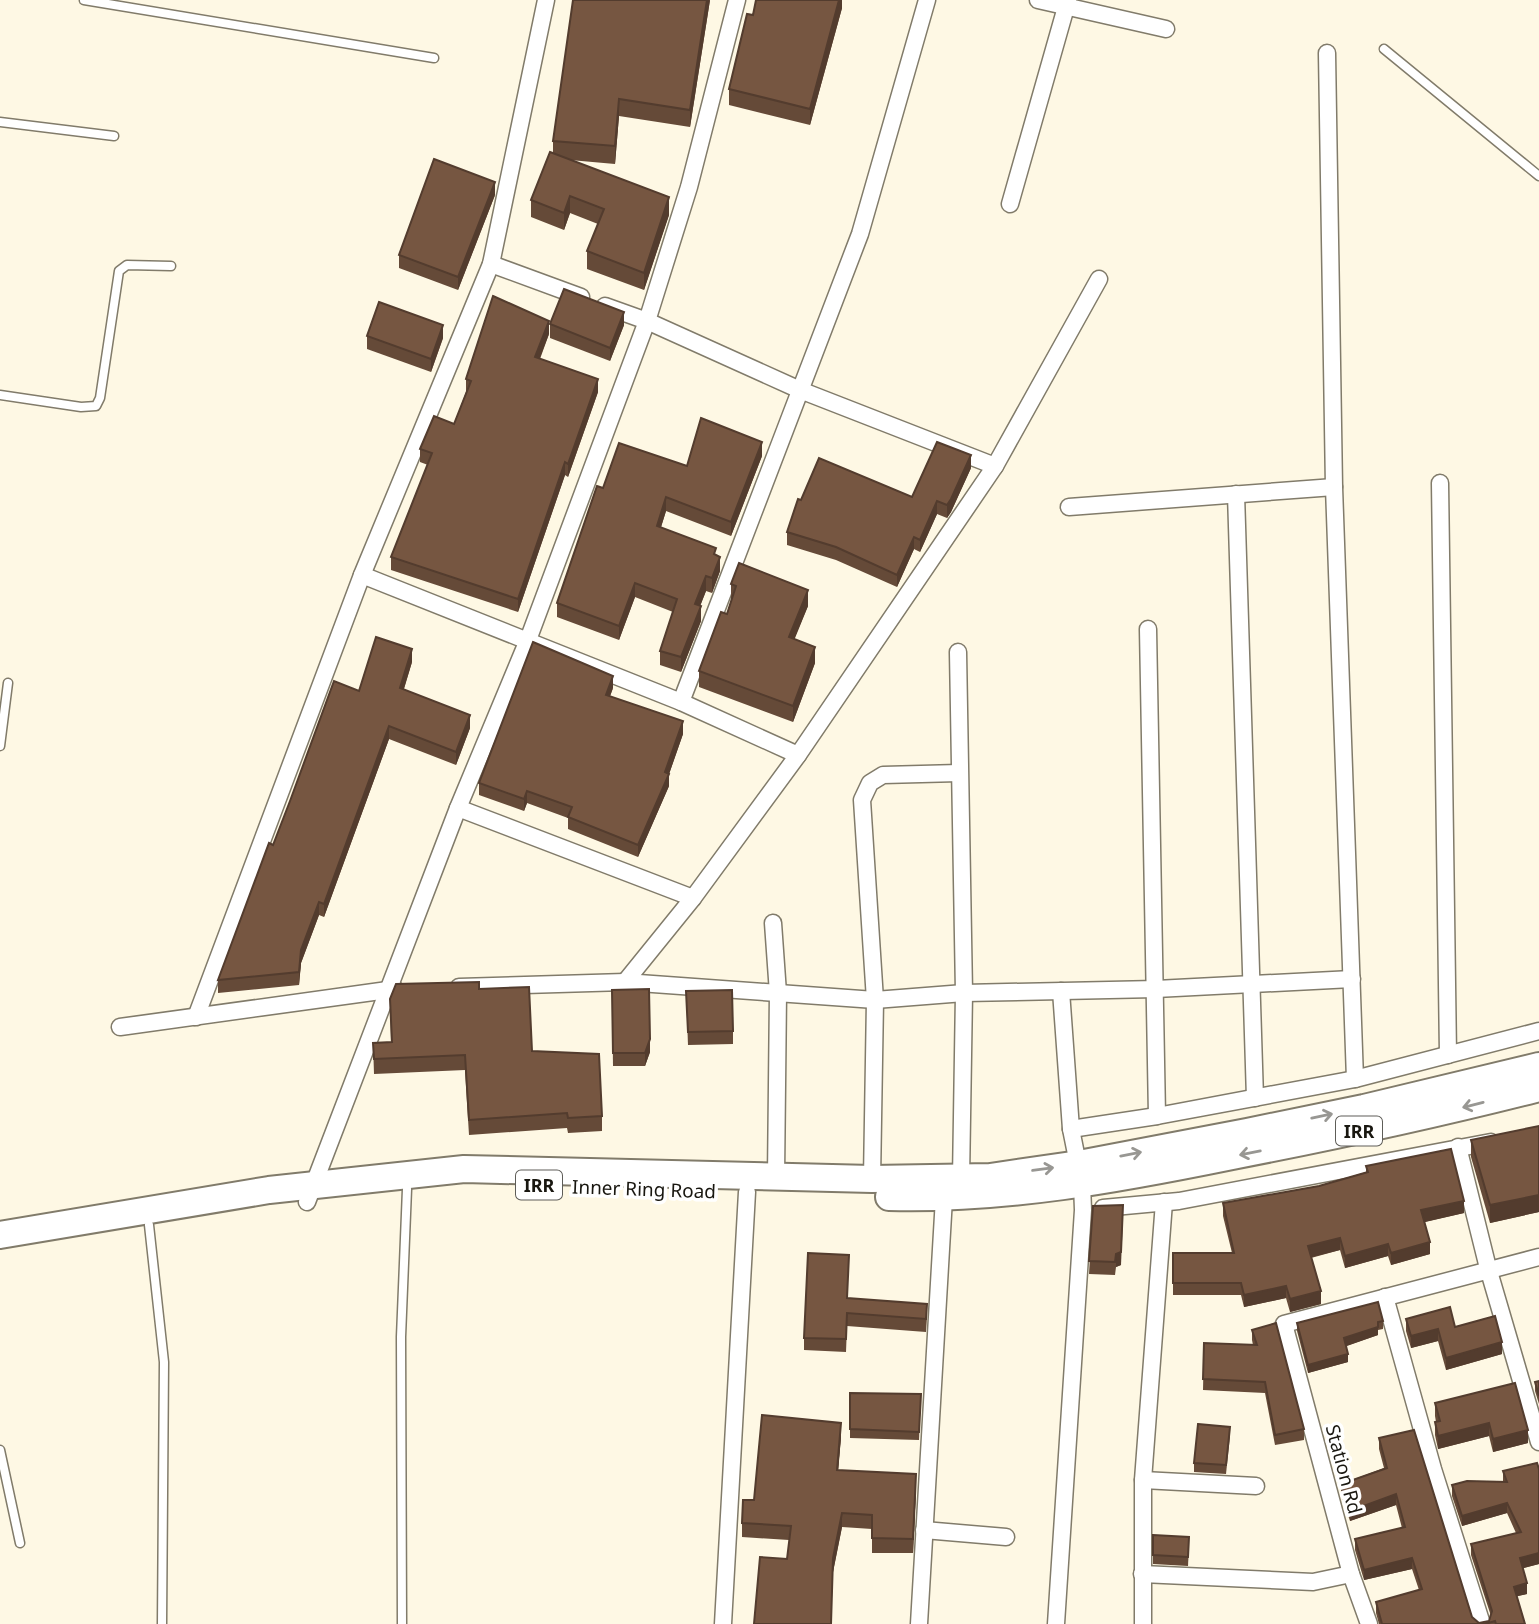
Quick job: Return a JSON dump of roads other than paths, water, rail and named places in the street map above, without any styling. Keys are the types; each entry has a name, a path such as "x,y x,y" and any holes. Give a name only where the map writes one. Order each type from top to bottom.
{"main road":[{"name":"IRR","path":"1081,1186 1364,1108 1539,1066"},
{"name":"IRR","path":"1081,1186 1397,1124 1539,1088"},
{"name":"Inner Ring Road","path":"0,1251 311,1194 391,1175 475,1169 872,1179 953,1189"},
{"name":"Inner Ring Road","path":"0,1235 268,1190 311,1194 511,1185 747,1192 1081,1186"}],"street":[{"path":"196,1017 362,575 491,264 546,0"},
{"path":"311,1194 458,808 528,640 647,321 688,187 737,0"},
{"path":"681,702 860,234 927,0"},
{"path":"1038,0 1067,3 1166,29"},
{"path":"1010,204 1067,3"},
{"path":"1327,53 1334,487 1355,1079"},
{"path":"491,264 647,321 800,390 995,466"},
{"path":"625,982 693,898 798,755 995,466 1099,279"},
{"path":"1440,483 1448,1055"},
{"path":"1069,508 1334,487"},
{"path":"1236,494 1255,1098"},
{"path":"362,575 681,702 798,755"},
{"path":"1148,629 1157,1116"},
{"path":"919,1624 924,1530 953,1189 964,993 958,652"},
{"path":"872,1179 875,1000 862,800 870,783 883,775 959,773"},
{"path":"458,808 693,898"},
{"path":"774,923 778,993 776,1177"},
{"path":"444,987 625,982 875,1000 964,993 1253,986 1352,979"},
{"path":"120,1027 388,989 416,988"},
{"path":"1056,1624 1081,1186 1071,1129 1061,991"},
{"path":"1071,1129 1157,1116 1355,1079 1539,1031"},
{"path":"1081,1186 1164,1202 1512,1138"},
{"path":"1458,1147 1488,1268 1539,1442"},
{"path":"723,1624 747,1192"},
{"path":"1143,1624 1143,1480 1164,1202"},
{"path":"1482,1624 1385,1297 1488,1268 1539,1257"},
{"name":"Station Rd","path":"1369,1624 1351,1574 1284,1324 1385,1297"},
{"path":"1143,1480 1256,1486"},
{"path":"924,1530 1006,1537"},
{"path":"1142,1574 1313,1582 1351,1574"}],"lane":[{"path":"84,0 434,58"},
{"path":"1384,49 1539,176"},
{"path":"0,122 114,136"},
{"path":"0,395 81,407 96,406 100,398 119,271 127,265 171,266"},
{"path":"0,746 8,684"},
{"path":"402,1624 401,1337 407,1189"},
{"path":"149,1225 164,1362 162,1624"},
{"path":"0,1450 20,1544"}]}
